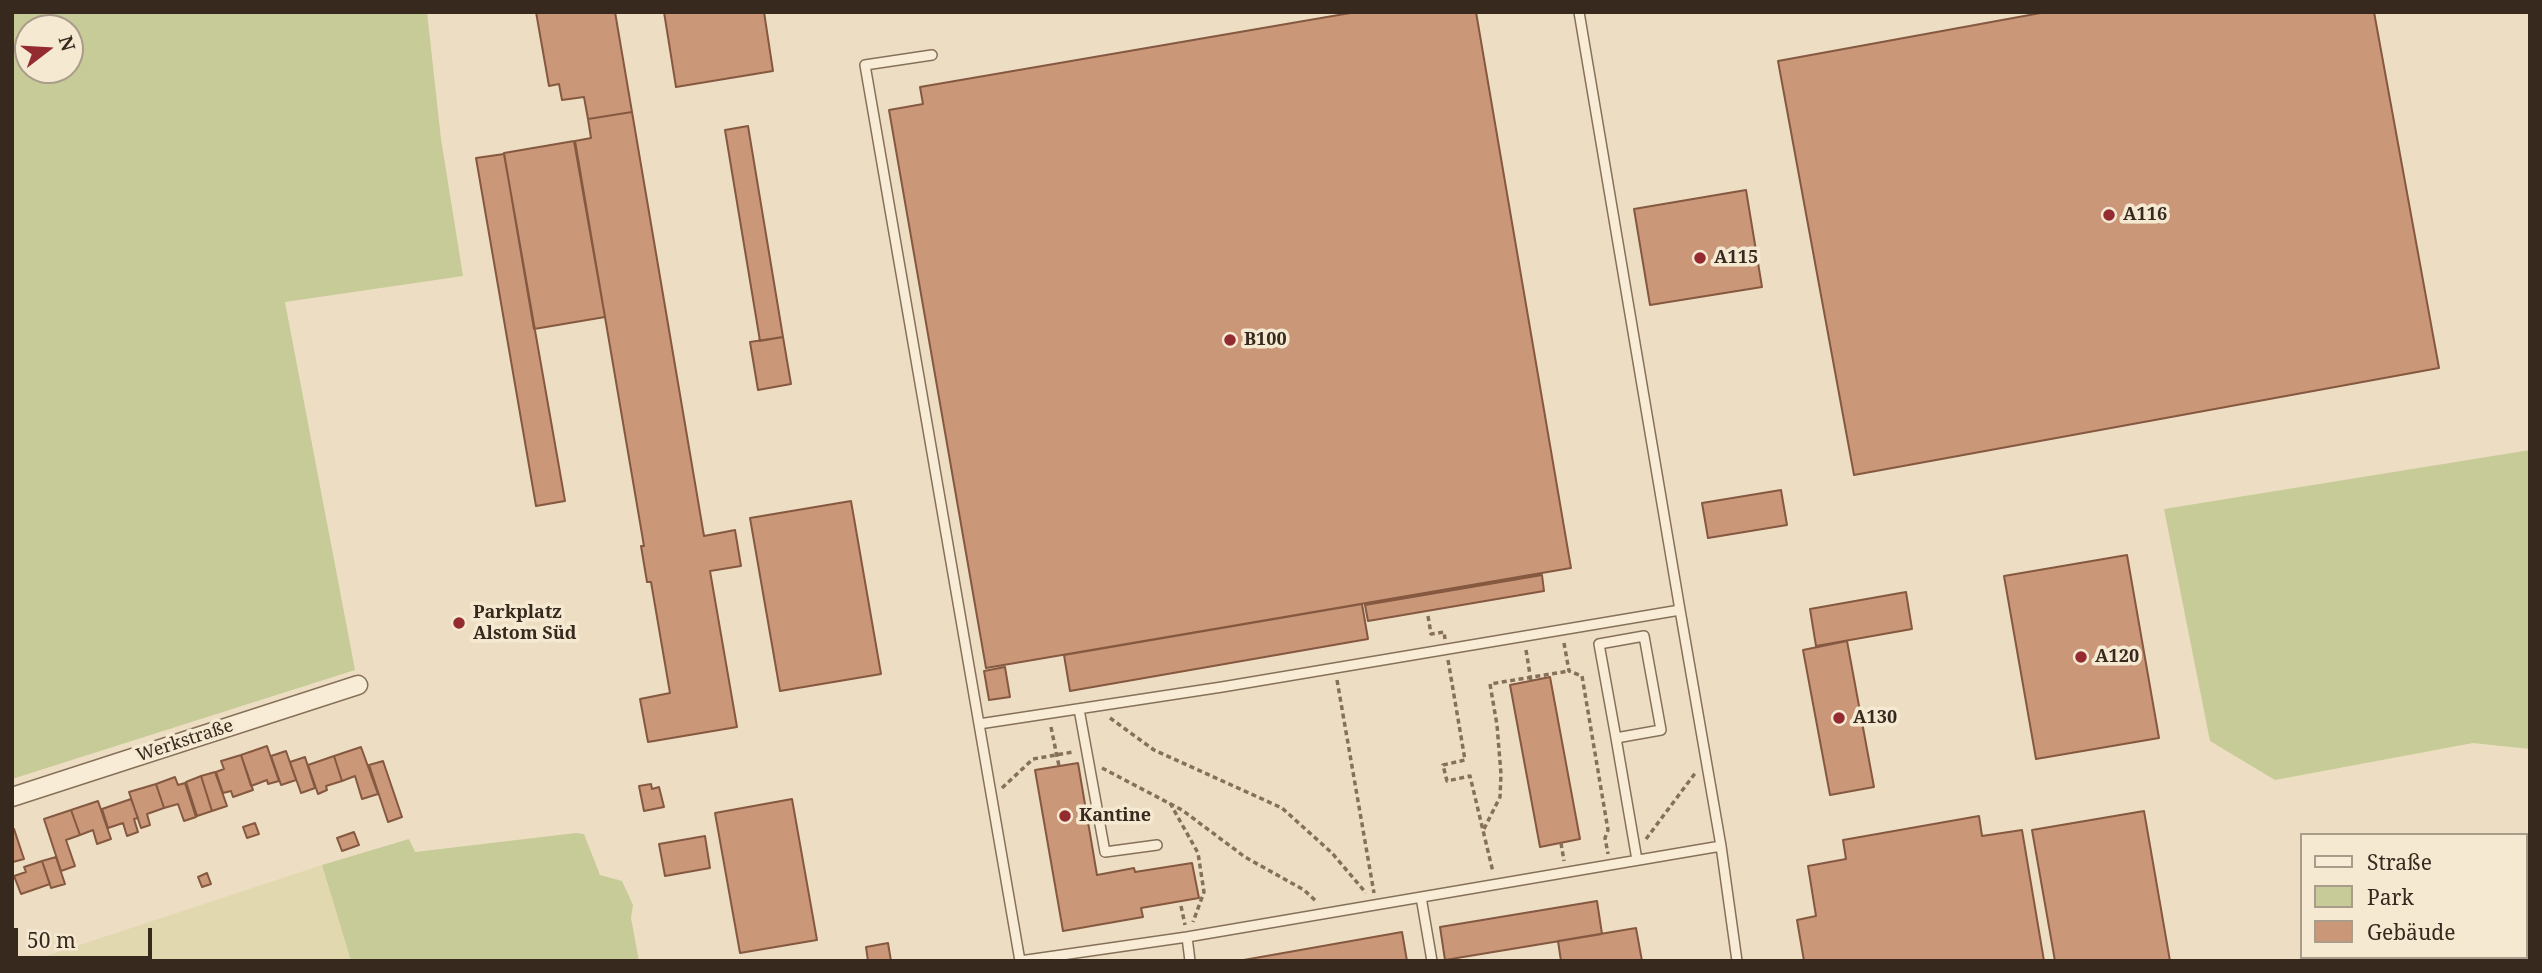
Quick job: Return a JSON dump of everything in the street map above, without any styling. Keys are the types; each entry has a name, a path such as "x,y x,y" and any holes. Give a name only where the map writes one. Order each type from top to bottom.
{"street":[{"name":"Werkstraße","path":"12,797 358,685"}],"lane":[{"path":"1579,12 1721,846 1738,961"},
{"path":"932,55 865,65 1020,961 1187,937 1376,905 1610,865 1636,856 1721,846"},
{"path":"979,724 1524,638 1680,610"},
{"path":"1616,738 1661,730 1644,636 1599,644 1636,856"},
{"path":"1079,709 1105,852 1157,845"},
{"path":"1421,897 1432,961"},
{"path":"1187,937 1190,961"}],"path":[{"path":"1428,616 1431,634 1444,632 1465,760 1443,765 1447,781 1470,776 1496,884"},
{"path":"1562,631 1569,671"},
{"path":"1524,638 1530,679"},
{"path":"1335,668 1376,905"},
{"path":"1483,831 1500,797 1497,725 1490,684 1569,671 1582,676 1608,830 1605,838 1610,865"},
{"path":"1094,707 1154,750 1282,808 1332,853 1376,905"},
{"path":"1049,714 1059,766"},
{"path":"993,797 1033,759 1087,750"},
{"path":"1636,856 1706,760"},
{"path":"1089,764 1114,773 1170,803 1245,857 1304,890 1329,913"},
{"path":"1170,803 1198,853 1204,892 1187,937"},
{"path":"1181,906 1187,937"}],"shaded area":[{"path":"322,865 351,961 34,960"}],"green space":[{"path":"12,12 427,12 441,139 463,276 285,302 355,670 12,779"},
{"path":"2530,450 2530,749 2473,743 2275,780 2210,741 2164,509"},
{"path":"584,834 600,875 622,881 633,905 631,918 639,961 351,961 322,865 409,839 415,852"}],"building":[{"path":"536,12 615,12 632,112 588,119 584,97 562,100 559,84 549,86"},
{"path":"664,12 764,12 773,71 676,87"},
{"name":"B100","path":"1356,12 1476,12 1571,568 986,668 889,110 923,104 920,87"},
{"name":"A116","path":"2046,12 2374,12 2439,368 1854,475 1778,61"},
{"path":"632,112 704,536 735,530 741,566 710,571 737,727 648,742 640,699 670,693 651,582 647,582 641,546 644,546 575,141 591,138 588,119"},
{"path":"748,126 783,337 760,341 725,130"},
{"path":"574,141 605,317 534,329 504,153"},
{"path":"504,154 565,501 536,506 476,158"},
{"name":"A115","path":"1746,190 1762,287 1650,305 1634,209"},
{"path":"783,337 791,384 758,390 750,342"},
{"path":"1781,490 1787,525 1708,538 1702,503"},
{"path":"851,501 881,674 780,691 750,518"},
{"name":"A120","path":"2127,555 2159,738 2036,759 2004,576"},
{"path":"1542,575 1544,591 1368,621 1365,605"},
{"path":"1906,592 1912,629 1816,646 1810,609"},
{"path":"1362,604 1368,639 1070,691 1064,655"},
{"name":"A130","path":"1847,641 1874,787 1830,795 1803,650"},
{"path":"1005,667 1010,697 989,700 984,671"},
{"path":"1550,677 1580,839 1540,847 1510,685"},
{"path":"267,746 279,781 268,784 267,780 251,786 241,755"},
{"path":"361,747 378,794 362,799 355,776 342,781 334,756"},
{"path":"286,751 296,780 281,785 271,756"},
{"path":"241,755 253,790 233,797 231,791 223,793 216,772 224,769 221,761"},
{"path":"334,756 342,781 326,786 327,790 318,794 308,765"},
{"path":"305,757 315,788 301,793 290,762"},
{"path":"383,761 402,817 388,822 369,765"},
{"name":"Kantine","path":"1078,763 1097,875 1134,868 1135,872 1192,863 1199,898 1141,908 1143,917 1063,931 1035,770"},
{"path":"215,772 227,806 212,811 201,776"},
{"path":"201,776 212,811 197,816 186,782"},
{"path":"175,777 178,785 185,783 196,817 184,821 178,804 164,808 156,784"},
{"path":"156,784 164,808 147,814 150,825 141,828 129,792"},
{"path":"651,784 652,789 659,787 664,807 644,811 639,786"},
{"path":"131,799 138,818 134,819 138,832 127,836 123,823 108,828 102,809"},
{"path":"792,799 817,940 740,953 715,813"},
{"path":"98,801 111,839 97,844 93,830 80,835 71,810"},
{"path":"71,810 80,835 66,840 75,866 61,871 44,819"},
{"path":"2144,811 2170,961 2055,961 2032,830"},
{"path":"1979,816 1982,836 2022,830 2044,961 1804,961 1797,920 1816,916 1808,866 1846,859 1843,840"},
{"path":"255,823 259,834 247,838 243,827"},
{"path":"14,829 24,859 13,862 12,830"},
{"path":"354,832 359,845 342,851 337,838"},
{"path":"705,836 710,868 665,876 659,844"},
{"path":"56,857 65,884 51,888 42,861"},
{"path":"42,861 50,884 21,894 14,876 26,872 24,867"},
{"path":"207,873 211,884 202,887 198,877"},
{"path":"1597,901 1602,934 1445,960 1440,927"},
{"path":"1636,928 1642,961 1561,961 1558,941"},
{"path":"1402,932 1407,961 1238,961"},
{"path":"888,943 891,961 868,961 866,947"}],"place":[{"name":"A116","path":"2109,215"},
{"name":"A115","path":"1700,258"},
{"name":"B100","path":"1230,340"},
{"name":"Parkplatz Alstom Süd","path":"459,623"},
{"name":"A120","path":"2081,657"},
{"name":"A130","path":"1839,718"},
{"name":"Kantine","path":"1065,816"}]}
